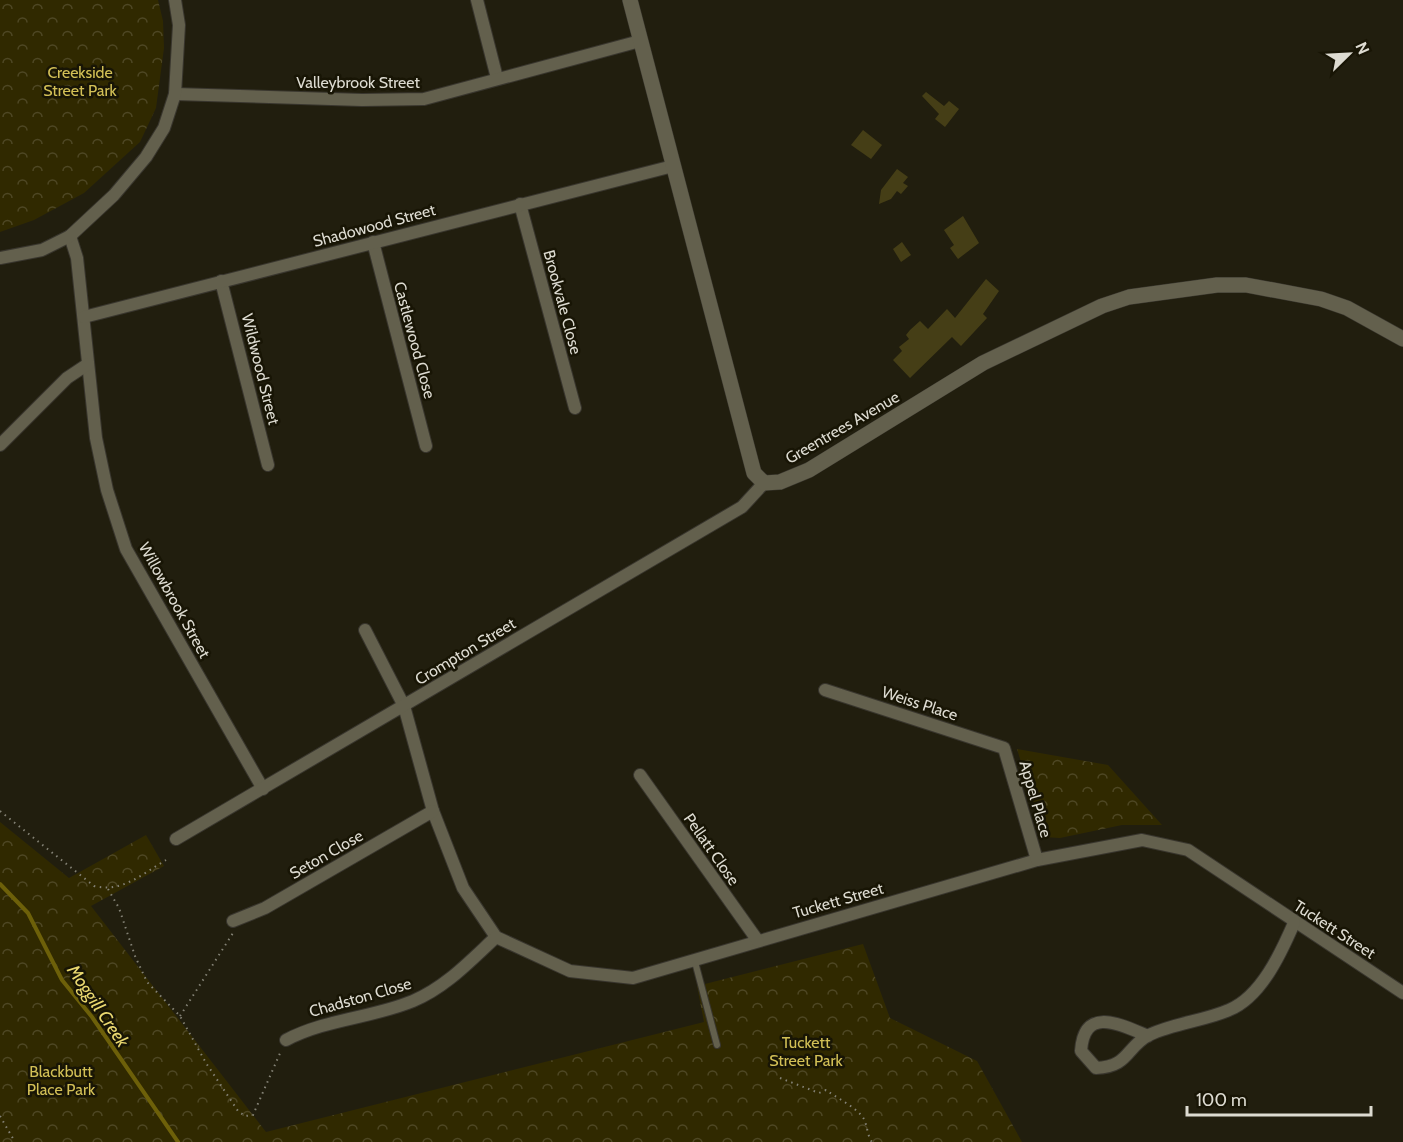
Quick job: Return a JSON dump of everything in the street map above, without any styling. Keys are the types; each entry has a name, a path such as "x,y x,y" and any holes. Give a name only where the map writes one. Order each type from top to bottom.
{"street":[{"path":"0,258 42,250 70,236 114,195 146,157 164,128 175,94 179,25 175,0"},
{"path":"477,0 497,78"},
{"path":"630,0 754,473 764,483"},
{"name":"Valleybrook Street","path":"175,94 362,100 424,99 640,41"},
{"name":"Shadowood Street","path":"84,317 673,166"},
{"name":"Brookvale Close","path":"520,204 575,408"},
{"name":"Willowbrook Street","path":"70,236 77,258 96,438 107,490 126,549 263,789"},
{"name":"Castlewood Close","path":"373,242 426,446"},
{"name":"Wildwood Street","path":"221,281 268,465"},
{"name":"Greentrees Avenue","path":"764,483 780,482 809,471 983,363 1102,306 1129,297 1217,285 1246,285 1329,302 1347,308 1403,339"},
{"path":"0,445 67,378 88,364"},
{"name":"Crompton Street","path":"176,839 742,507 764,483"},
{"path":"365,630 404,706 433,811 463,888 496,937"},
{"name":"Weiss Place","path":"825,690 1004,748"},
{"name":"Appel Place","path":"1004,748 1036,860"},
{"name":"Pellatt Close","path":"640,775 758,941"},
{"name":"Seton Close","path":"233,921 265,908 433,811"},
{"name":"Tuckett Street","path":"496,937 570,971 633,978 695,962 758,941 1036,860 1142,840 1188,850 1294,923 1403,993"},
{"path":"1148,1036 1113,1022 1099,1022 1087,1029 1082,1038 1081,1051 1096,1068 1108,1067 1125,1059 1148,1036 1229,1010 1247,1000 1258,987 1294,923"},
{"name":"Chadston Close","path":"286,1040 307,1029 412,1001 444,985 496,937"}],"lane":[{"path":"695,962 717,1045"}],"path":[{"path":"0,811 94,885 108,890 120,887 166,860"},
{"path":"108,890 119,908 135,956 147,982 180,1016 206,1063 238,1111 245,1116 253,1115 286,1040"},
{"path":"180,1016 233,934 233,921"},
{"path":"780,1078 819,1093 825,1090 846,1103 863,1117 868,1137 872,1142"},
{"path":"0,1116 15,1142"}],"green space":[{"name":"Creekside Street Park","path":"0,0 158,0 163,21 164,48 156,108 140,142 84,193 34,220 0,232"},
{"path":"1017,749 1108,765 1162,825 1122,825 1060,838 1044,837"},
{"name":"Tuckett Street Park","path":"0,822 69,878 146,835 164,866 91,906 266,1132 704,1022 697,986 863,944 890,1018 977,1061 1022,1142 0,1142"}],"building":[{"path":"926,92 944,106 949,101 959,109 945,127 935,119 939,114 922,96"},
{"path":"863,130 882,145 871,159 851,145"},
{"path":"897,169 908,177 903,183 908,186 901,194 897,191 891,199 879,204 881,190"},
{"path":"963,216 979,243 958,259 950,248 954,245 944,230"},
{"path":"902,242 911,255 901,262 893,249"},
{"path":"986,279 999,291 983,314 987,318 961,346 952,337 910,378 893,360 902,351 899,347 909,339 906,335 920,321 928,329 947,309 955,318"}],"waterway":[{"name":"Moggill Creek","path":"0,884 28,913 62,980 92,1017 178,1142"}],"park label":[{"name":"Blackbutt Place Park","path":"61,1080"}]}
